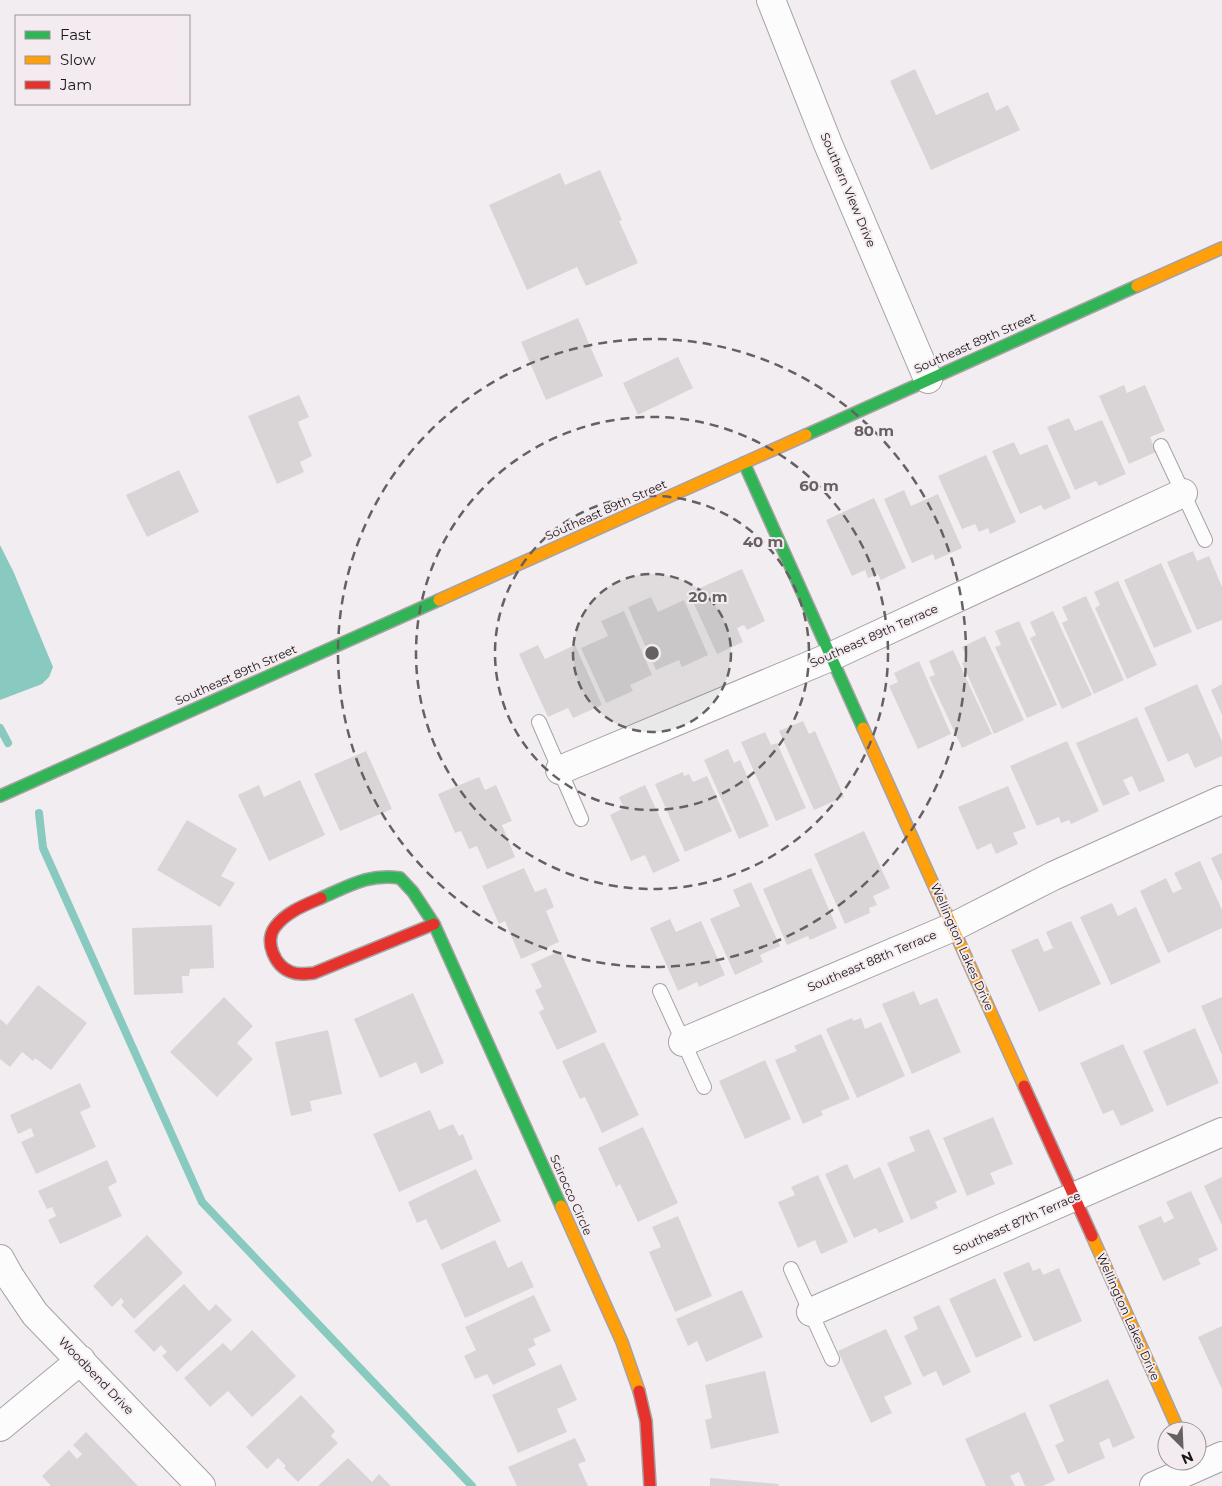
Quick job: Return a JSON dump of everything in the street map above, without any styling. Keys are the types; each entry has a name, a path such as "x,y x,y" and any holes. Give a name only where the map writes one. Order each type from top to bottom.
{"street":[{"name":"Southern View Drive","path":"771,0 828,144 928,379"},
{"name":"Southeast 89th Street","path":"0,796 1222,248"},
{"name":"Wellington Lakes Drive","path":"744,463 1175,1421"},
{"name":"Southeast 89th Terrace","path":"560,770 830,656 1183,493"},
{"name":"Southeast 88th Terrace","path":"683,1042 953,927 1053,876 1222,800"},
{"name":"Scirocco Circle","path":"434,924 314,973 298,975 287,971 279,965 271,943 273,930 282,920 297,909 365,879 384,875 400,878 413,892 434,924 625,1351 635,1377 644,1411 649,1443 650,1486"},
{"name":"Southeast 87th Terrace","path":"811,1312 1222,1132"},
{"name":"Woodbend Drive","path":"0,1260 35,1314 201,1486"},
{"path":"0,1427 81,1360"},
{"path":"1154,1486 1198,1472 1222,1456"}],"lane":[{"path":"1161,446 1205,540"},
{"path":"540,722 581,819"},
{"path":"660,991 704,1088"},
{"path":"791,1269 832,1359"}],"shaded area":[{"path":"0,545 14,573 53,667 49,677 42,684 0,700"}],"building":[{"path":"915,69 936,115 988,92 996,111 1008,105 1020,130 931,170 890,81"},
{"path":"600,170 622,220 619,221 638,263 586,286 577,267 527,290 489,205 560,173 565,185"},
{"path":"578,318 603,376 546,400 521,342"},
{"path":"678,357 693,388 638,415 623,383"},
{"path":"1124,385 1127,393 1145,385 1165,431 1150,437 1156,452 1129,464 1099,396"},
{"path":"299,395 309,417 298,422 312,456 300,462 304,472 277,484 248,416"},
{"path":"1069,418 1075,431 1102,420 1126,474 1099,486 1096,481 1075,490 1047,427"},
{"path":"1014,442 1020,455 1047,444 1071,498 1044,510 1041,505 1020,514 992,451"},
{"path":"986,455 1016,522 990,534 988,528 979,532 975,524 962,529 938,476"},
{"path":"179,470 199,512 147,537 126,495"},
{"path":"904,490 911,506 938,494 962,548 935,560 933,554 912,563 884,499"},
{"path":"874,498 906,568 881,580 878,574 868,578 865,570 852,576 826,520"},
{"path":"1193,551 1197,561 1209,556 1222,587 1222,620 1197,630 1167,562"},
{"path":"1161,563 1192,632 1154,648 1124,580"},
{"path":"742,569 765,621 747,630 744,625 737,628 743,642 717,654 689,593"},
{"path":"1118,581 1157,665 1127,679 1095,608 1100,605 1094,592"},
{"path":"1086,596 1124,680 1094,694 1062,623 1068,620 1062,607"},
{"path":"651,597 658,612 684,600 708,655 682,667 679,660 656,670 628,607"},
{"path":"624,611 652,675 630,685 633,691 606,703 581,648 608,636 601,621"},
{"path":"1053,611 1092,695 1062,709 1030,638 1036,635 1030,622"},
{"path":"1019,621 1057,705 1027,718 995,647 1001,645 995,631"},
{"path":"985,636 1024,720 994,734 962,663 968,660 962,647"},
{"path":"538,645 545,659 575,645 602,705 573,718 568,708 548,717 519,654"},
{"path":"953,650 992,734 962,748 929,677 935,675 929,661"},
{"path":"919,661 951,734 918,749 889,686 898,682 894,673"},
{"path":"1197,684 1222,741 1222,756 1195,768 1188,753 1168,762 1144,708"},
{"path":"1222,684 1222,715 1211,690"},
{"path":"1137,717 1165,781 1139,792 1132,776 1123,780 1130,794 1103,806 1076,743"},
{"path":"803,721 809,734 815,731 844,797 814,810 779,731"},
{"path":"765,732 771,745 777,743 806,808 776,821 741,742"},
{"path":"1067,741 1099,811 1071,824 1069,820 1061,823 1059,817 1037,826 1010,766"},
{"path":"728,749 734,763 740,760 769,826 739,839 704,760"},
{"path":"366,751 392,809 340,831 314,774"},
{"path":"683,772 684,776 689,774 693,782 707,776 732,831 685,852 655,784"},
{"path":"479,777 485,790 496,785 512,821 502,825 515,857 487,869 477,846 469,849 461,831 455,833 438,794"},
{"path":"300,780 325,835 269,861 238,795 259,785 264,797"},
{"path":"645,785 680,861 653,873 645,855 631,861 610,815 624,808 619,797"},
{"path":"1008,786 1026,828 1013,833 1018,844 996,854 991,843 977,850 958,807"},
{"path":"187,820 237,849 221,876 235,883 220,907 157,870"},
{"path":"864,831 890,888 873,896 877,905 869,908 870,913 845,924 814,854"},
{"path":"1222,853 1222,882 1211,858"},
{"path":"1200,861 1222,910 1222,928 1168,953 1140,891 1166,878 1173,893 1182,889 1174,873"},
{"path":"524,868 535,892 546,888 554,907 546,911 559,942 521,959 505,921 499,924 482,886"},
{"path":"811,868 837,928 810,940 808,936 787,945 763,889"},
{"path":"751,882 780,946 760,955 763,962 735,975 710,919 740,906 733,890"},
{"path":"1112,903 1118,916 1136,907 1161,962 1111,985 1080,917"},
{"path":"670,919 676,932 701,921 725,975 699,987 697,982 678,991 650,928"},
{"path":"1071,921 1101,984 1039,1012 1011,950 1038,938 1044,952 1053,948 1046,932"},
{"path":"212,925 214,968 190,969 189,976 182,976 183,993 134,995 132,928"},
{"path":"560,951 597,1032 557,1050 539,1012 544,1009 535,990 542,987 531,964"},
{"path":"38,985 87,1023 51,1070 35,1058 33,1061 22,1052 10,1067 0,1059 0,1019 7,1025"},
{"path":"914,991 920,1005 937,998 961,1052 912,1074 882,1004"},
{"path":"413,993 444,1063 421,1074 416,1062 380,1078 354,1019"},
{"path":"224,997 253,1026 237,1043 253,1059 217,1097 170,1052"},
{"path":"1222,997 1222,1055 1201,1006"},
{"path":"852,1018 853,1021 861,1018 865,1029 881,1022 905,1076 857,1098 826,1029"},
{"path":"1195,1028 1219,1083 1167,1106 1143,1051"},
{"path":"328,1030 342,1094 310,1101 312,1111 291,1116 275,1042"},
{"path":"821,1034 850,1099 821,1111 823,1115 803,1124 775,1060 797,1051 794,1046"},
{"path":"604,1042 639,1115 602,1133 585,1097 580,1099 562,1061"},
{"path":"1123,1044 1154,1111 1121,1126 1113,1110 1103,1114 1080,1063"},
{"path":"765,1060 791,1119 745,1139 719,1081"},
{"path":"80,1083 91,1107 80,1112 96,1147 36,1174 21,1142 34,1136 31,1128 18,1134 10,1115"},
{"path":"430,1110 439,1130 453,1124 459,1136 463,1134 473,1159 399,1192 373,1134"},
{"path":"993,1117 1013,1164 990,1173 995,1184 967,1196 943,1138"},
{"path":"643,1127 678,1203 638,1222 620,1184 616,1187 598,1148"},
{"path":"929,1129 957,1192 935,1202 938,1208 911,1220 887,1163 915,1151 909,1137"},
{"path":"107,1160 117,1182 108,1187 122,1216 60,1244 48,1220 56,1216 52,1207 47,1209 38,1191"},
{"path":"847,1164 854,1179 880,1167 904,1222 879,1233 876,1228 854,1238 825,1174"},
{"path":"476,1169 501,1221 441,1250 426,1219 417,1223 408,1202"},
{"path":"818,1175 848,1242 821,1254 815,1240 798,1248 778,1202 795,1195 791,1187"},
{"path":"1222,1177 1222,1225 1204,1186"},
{"path":"1191,1191 1218,1250 1198,1259 1201,1264 1163,1281 1138,1226 1161,1216 1164,1223 1174,1218 1166,1202"},
{"path":"678,1216 712,1296 675,1312 649,1252 661,1247 652,1227"},
{"path":"147,1235 183,1273 134,1319 121,1305 124,1302 121,1298 112,1307 93,1286"},
{"path":"495,1240 508,1268 522,1261 534,1287 465,1318 441,1264"},
{"path":"1029,1262 1033,1271 1040,1268 1043,1275 1059,1268 1082,1321 1034,1342 1003,1273"},
{"path":"995,1278 1022,1337 976,1358 949,1299"},
{"path":"184,1284 209,1311 216,1304 232,1320 177,1372 162,1356 167,1352 161,1345 154,1352 134,1331"},
{"path":"742,1290 763,1337 706,1362 697,1341 688,1346 676,1319"},
{"path":"534,1295 551,1331 533,1339 536,1345 528,1349 536,1365 493,1385 487,1374 475,1379 464,1356 476,1350 465,1327"},
{"path":"939,1305 971,1372 943,1386 936,1371 923,1377 904,1336 918,1329 913,1317"},
{"path":"1222,1326 1222,1389 1198,1337"},
{"path":"886,1329 912,1384 884,1397 892,1413 871,1423 838,1351"},
{"path":"252,1330 296,1376 252,1417 228,1391 210,1407 184,1378 223,1343 231,1351"},
{"path":"561,1364 577,1400 557,1409 567,1432 518,1453 492,1395"},
{"path":"765,1371 779,1433 711,1449 705,1420 712,1418 705,1385"},
{"path":"1108,1379 1135,1438 1113,1448 1109,1438 1099,1443 1105,1458 1068,1474 1055,1445 1064,1441 1049,1405"},
{"path":"301,1395 335,1431 331,1436 338,1443 298,1482 284,1468 286,1466 278,1458 267,1469 246,1447"},
{"path":"1025,1412 1055,1480 1043,1486 1025,1486 1019,1472 1010,1476 1015,1486 986,1486 965,1439"},
{"path":"86,1432 138,1486 51,1486 42,1476 69,1450 77,1459 82,1454 73,1445"},
{"path":"575,1438 586,1461 578,1464 588,1486 517,1486 508,1467"},
{"path":"348,1458 372,1482 379,1474 391,1486 318,1486"},
{"path":"710,1478 779,1484 778,1486 710,1486"}],"waterway":[{"path":"0,728 8,743"},
{"path":"39,813 43,848 202,1202 472,1486"}],"traffic: fast":[{"path":"806,435 1137,286"},
{"path":"744,463 863,728"},
{"path":"0,796 439,600"},
{"path":"321,898 350,885 379,877 400,878 413,892 434,924 561,1206"}],"traffic: slow":[{"path":"1137,286 1222,248"},
{"path":"439,600 806,435"},
{"path":"863,728 1024,1086"},
{"path":"561,1206 622,1342 639,1391"},
{"path":"1092,1236 1175,1421"}],"traffic: jam":[{"path":"321,898 290,913 279,922 272,933 271,946 273,953 280,965 291,972 299,974 314,973 434,924"},
{"path":"1024,1086 1092,1236"},
{"path":"639,1391 646,1421 650,1486"}]}
